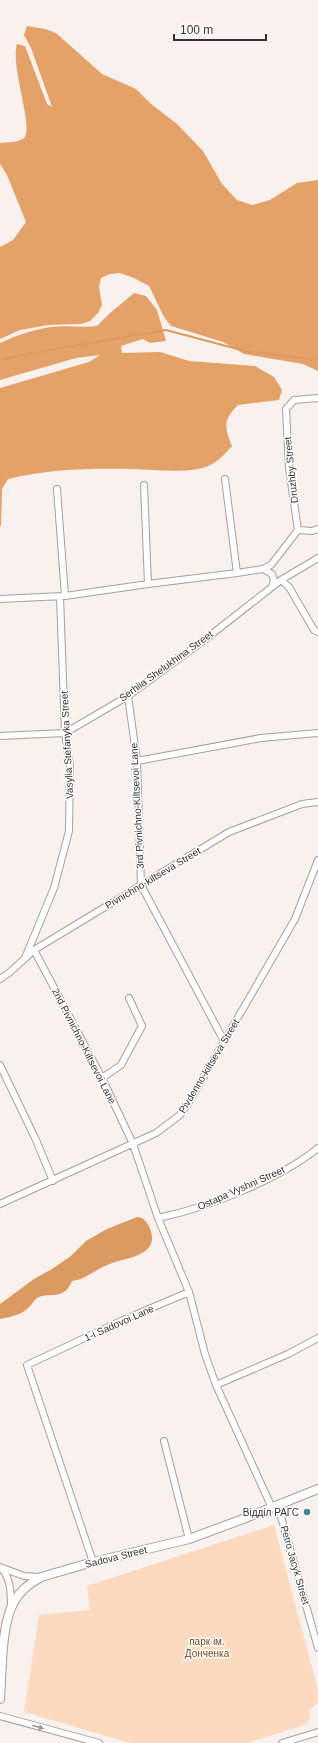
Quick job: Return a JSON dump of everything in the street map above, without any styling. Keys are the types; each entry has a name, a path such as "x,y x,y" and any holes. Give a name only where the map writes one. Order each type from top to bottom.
{"main road":[{"name":"Sadova Street","path":"0,1699 4,1642 11,1607 23,1590 41,1577 93,1562 189,1539 318,1490"}],"street":[{"name":"Druzhby Street","path":"298,530 289,468 286,409 294,400 318,398"},
{"path":"225,479 237,573"},
{"path":"144,485 148,584"},
{"path":"57,489 62,596"},
{"path":"0,599 62,596 263,569 274,562 298,530 312,531 318,529"},
{"name":"Serhiia Shelukhina Street","path":"0,736 65,733 128,696 203,641 281,580 318,558"},
{"path":"263,569 272,574 274,580 272,587"},
{"path":"281,580 289,587 313,628 318,632"},
{"name":"Vasylia Stefanyka Street","path":"25,958 54,888 69,831 70,766 65,733 62,596"},
{"name":"3rd Pivnichno-Kiltsevoi Lane","path":"128,696 137,761 141,885 224,1041"},
{"path":"137,761 261,738 318,733"},
{"name":"Pivnichno-kiltseva Street","path":"0,979 34,950 229,832 302,804 318,802"},
{"name":"Pivdenno-kiltseva Street","path":"0,1204 156,1133 180,1115 190,1102 295,919 318,860"},
{"name":"2nd Pivnichno-Kiltsevoi Lane","path":"34,950 102,1078 133,1144 158,1218 189,1292"},
{"path":"102,1078 121,1065 142,1026 129,998"},
{"path":"0,1065 36,1140 53,1180"},
{"name":"Ostapa Vyshni Street","path":"158,1218 192,1209 250,1186 301,1160 318,1148"},
{"path":"189,1292 205,1354 216,1385 275,1507"},
{"name":"1-i Sadovoi Lane","path":"93,1562 27,1365 123,1320 189,1292"},
{"path":"216,1385 288,1354 318,1338"},
{"path":"164,1441 189,1539"},
{"name":"Petro Jacyk Street","path":"275,1507 318,1648"},
{"path":"0,1567 24,1576 41,1577"},
{"path":"0,1567 6,1576 11,1591 11,1607"},
{"path":"0,1716 99,1743"},
{"path":"282,1743 318,1732"}],"green space":[{"name":"парк ім. Донченка","path":"274,1525 318,1690 318,1703 310,1709 309,1714 311,1718 307,1724 248,1743 130,1743 24,1712 39,1615 90,1610 87,1586"}],"shaded area":[{"path":"27,26 45,29 56,33 102,74 136,89 151,104 177,124 203,151 222,184 237,200 252,205 270,200 297,183 318,180 318,371 303,364 244,354 223,342 171,326 164,317 149,286 120,273 110,274 101,278 99,287 102,305 98,313 90,321 81,324 48,325 20,330 0,339 0,247 13,240 26,222 7,175 0,164 0,143 22,140 26,132 26,122 17,66 17,44 25,46 47,104 52,107 31,48 24,35"},
{"path":"134,293 146,296 157,310 166,341 150,343 143,339 121,346 122,353 160,352 189,361 255,366 274,377 282,390 279,400 238,405 233,410 226,424 227,434 232,446 216,462 203,468 178,471 86,469 54,471 8,479 2,489 0,527 0,388 89,362 100,355 76,358 0,380 0,343 25,333 51,327 97,326"},
{"path":"137,1217 147,1222 149,1226 152,1236 148,1249 135,1256 112,1263 81,1279 72,1281 65,1292 37,1298 23,1312 0,1319 0,1304 34,1279 71,1256 86,1241 107,1229"}],"waterway":[{"path":"0,360 166,330 245,351 318,360"}],"place":[{"name":"Відділ РАГС","path":"307,1512"}]}
